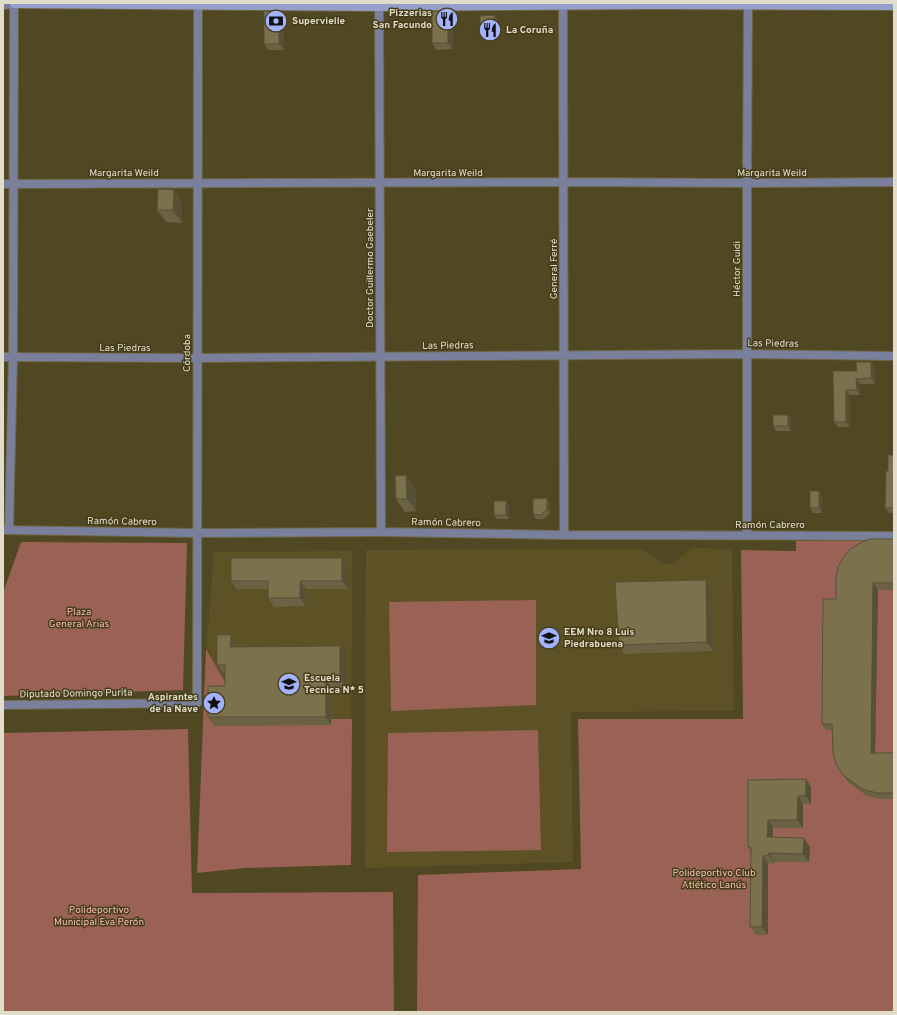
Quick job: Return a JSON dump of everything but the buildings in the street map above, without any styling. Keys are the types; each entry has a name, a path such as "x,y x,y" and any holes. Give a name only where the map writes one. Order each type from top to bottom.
{"street":[{"path":"6,530 13,357 14,4"},
{"name":"Córdoba","path":"197,703 198,4"},
{"name":"General Ferré","path":"563,4 564,535"},
{"path":"3,5 748,4 894,6"},
{"name":"Héctor Guidi","path":"748,4 746,183 748,535"},
{"name":"Doctor Guillermo Gaebeler","path":"379,5 381,532"},
{"name":"Margarita Weild","path":"3,184 894,182"},
{"name":"Las Piedras","path":"3,357 197,358 748,354 894,356"},
{"name":"Ramón Cabrero","path":"6,530 197,533 381,532 564,535 892,536"},
{"name":"Diputado Domingo Purita","path":"3,705 197,703"}],"shaded area":[{"name":"EEM Nro 8 Luis Piedrabuena","path":"692,548 732,549 734,711 571,712 573,862 365,868 366,550 642,549 664,564 672,564"},
{"name":"Escuela Tecnica N* 5","path":"352,551 351,865 247,719 206,649 214,552"}],"green space":[{"name":"Polideportivo Club Atlético Lanús","path":"796,541 894,541 894,1012 417,1012 418,875 581,869 578,719 743,719 741,550 796,551"},
{"name":"Plaza General Arias","path":"21,542 187,543 183,690 3,696 3,593"},
{"path":"536,600 536,705 391,711 389,602"},
{"path":"206,649 247,719 352,719 351,865 245,868 197,873"},
{"name":"Polideportivo Municipal Eva Perón","path":"188,729 192,893 393,892 394,1012 3,1012 3,733"},
{"path":"538,730 541,850 387,852 388,733"}],"place":[{"name":"Pizzerias San Facundo","path":"447,19"},
{"name":"Supervielle","path":"276,21"},
{"name":"La Coruña","path":"490,30"},
{"name":"EEM Nro 8 Luis Piedrabuena","path":"549,638"},
{"name":"Escuela Tecnica N* 5","path":"289,684"},
{"name":"Aspirantes de la Nave","path":"214,703"}]}
